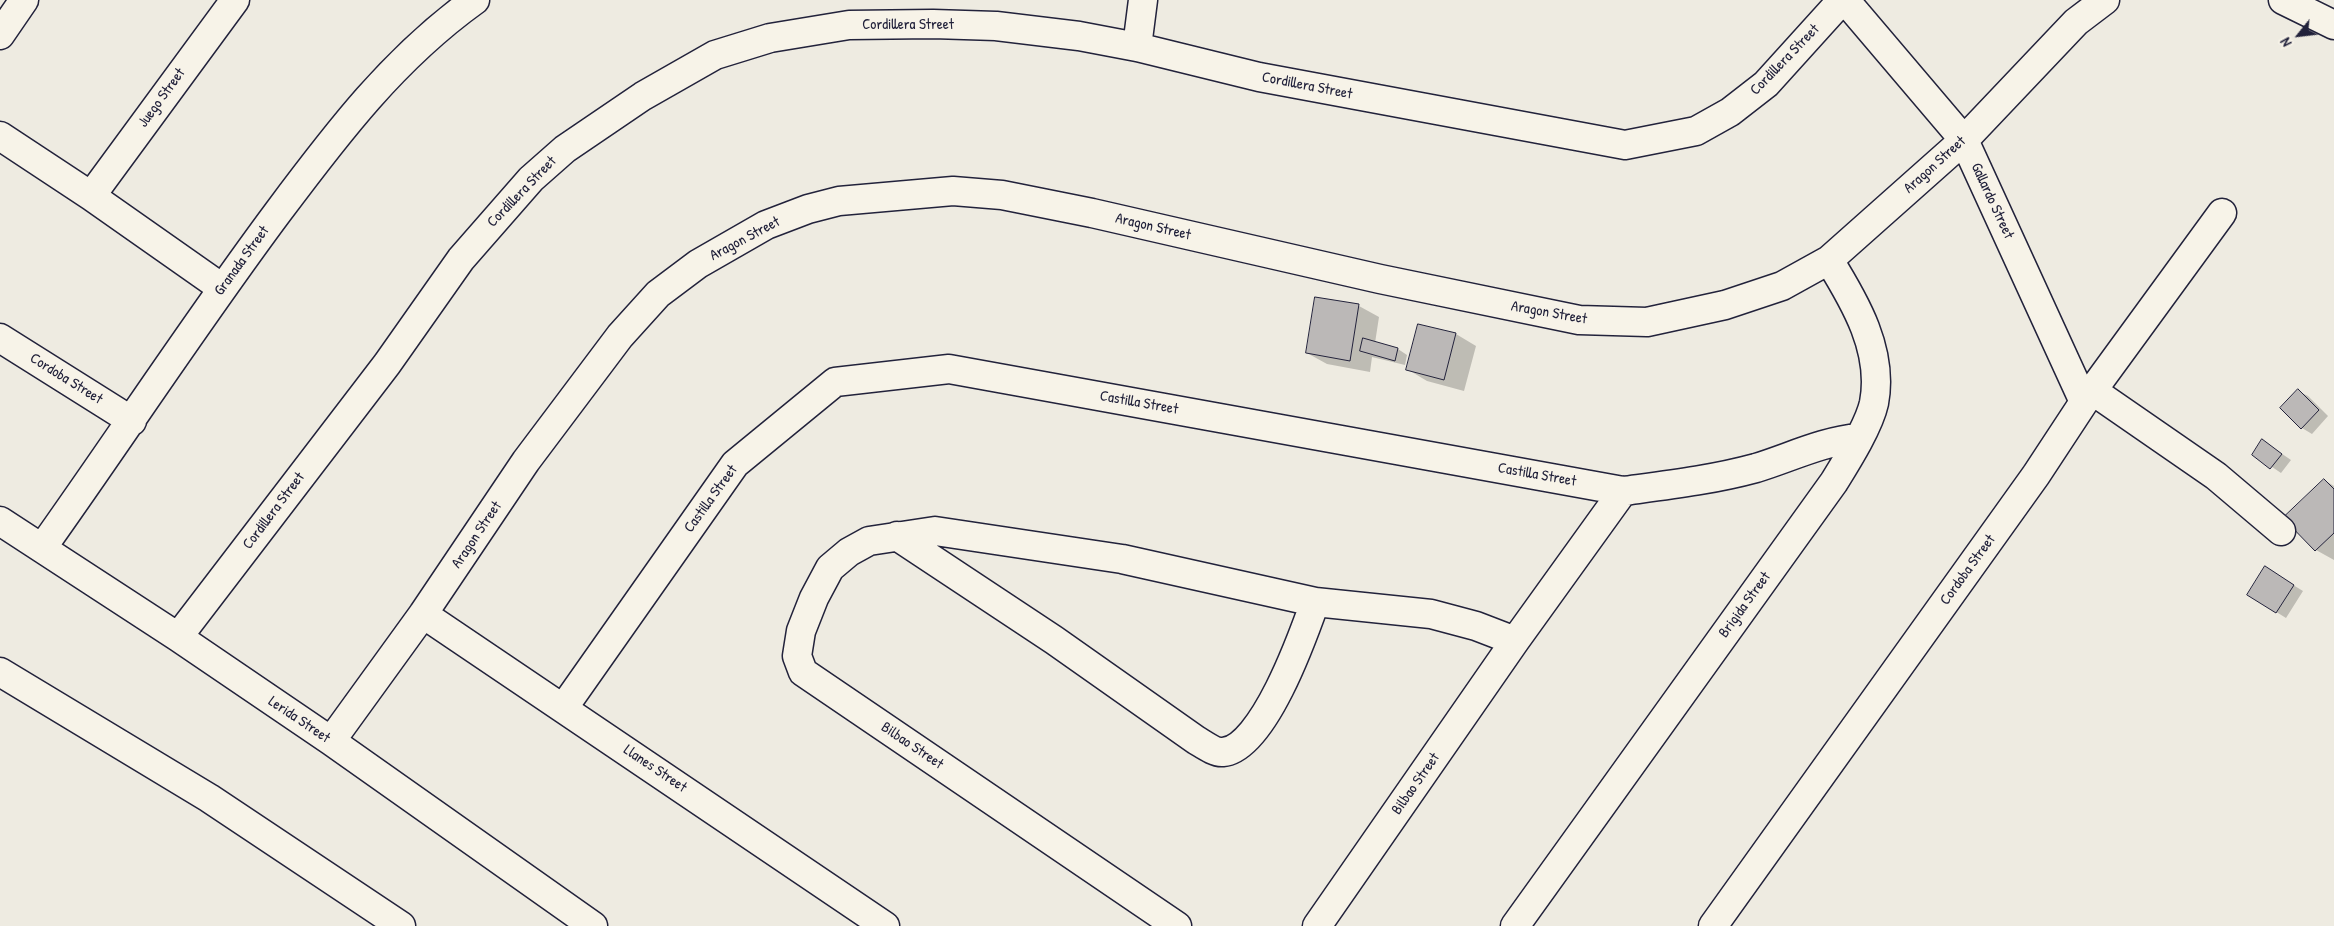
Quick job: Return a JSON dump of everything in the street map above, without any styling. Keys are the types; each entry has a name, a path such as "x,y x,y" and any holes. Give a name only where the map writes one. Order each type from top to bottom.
{"street":[{"path":"0,35 24,0"},
{"name":"Juego Street","path":"91,196 235,0"},
{"name":"Granada Street","path":"42,548 132,421 222,288 322,154 375,88 418,47 475,0"},
{"path":"1137,47 1143,0"},
{"name":"Cordillera Street","path":"178,637 387,364 461,259 531,179 566,149 679,74 715,55 770,38 849,25 932,24 996,26 1079,36 1137,47 1259,77 1625,145 1696,131 1730,112 1766,84 1844,0"},
{"name":"Gallardo Street","path":"1844,0 1964,140 2089,397"},
{"name":"Aragon Street","path":"331,741 423,614 526,461 620,336 658,294 698,264 766,224 808,209 839,201 953,191 1002,195 1092,213 1399,283 1579,320 1647,322 1725,305 1782,286 1829,260 1964,140 2076,22 2105,0"},
{"path":"2283,0 2334,25"},
{"path":"0,136 91,196 222,288"},
{"name":"Cordoba Street","path":"1714,926 2036,476 2089,397 2222,213"},
{"name":"Brigida Street","path":"1515,926 1829,490 1859,438 1874,404 1876,372 1871,346 1854,300 1829,260"},
{"name":"Cordoba Street","path":"0,338 132,421"},
{"name":"Castilla Street","path":"564,707 734,464 835,382 950,369 1623,491 1721,477 1755,468 1840,440 1859,438"},
{"path":"2089,397 2216,476 2281,531"},
{"name":"Bilbao Street","path":"1317,926 1515,641 1623,491"},
{"name":"Lerida Street","path":"0,521 178,637 331,741 593,926"},
{"name":"Bilbao Street","path":"1178,926 803,672 797,656 801,631 814,598 830,568 849,552 869,541 935,531 1122,558 1316,602 1431,614 1476,626 1515,641"},
{"path":"897,536 1054,640 1196,740 1221,753 1235,750 1252,733 1267,710 1287,678 1316,602"},
{"name":"Llanes Street","path":"423,614 564,707 885,926"},
{"path":"3,677 209,798 401,926"}],"building":[{"path":"1315,297 1359,304 1350,361 1306,353"},
{"path":"1418,324 1456,333 1444,380 1406,370"},
{"path":"1363,338 1398,348 1395,361 1360,351"},
{"path":"2298,389 2319,410 2301,429 2280,408"},
{"path":"2262,439 2282,454 2270,469 2252,455"},
{"path":"2324,479 2334,489 2334,533 2315,551 2283,518"},
{"path":"2265,566 2294,585 2276,613 2247,595"}]}
